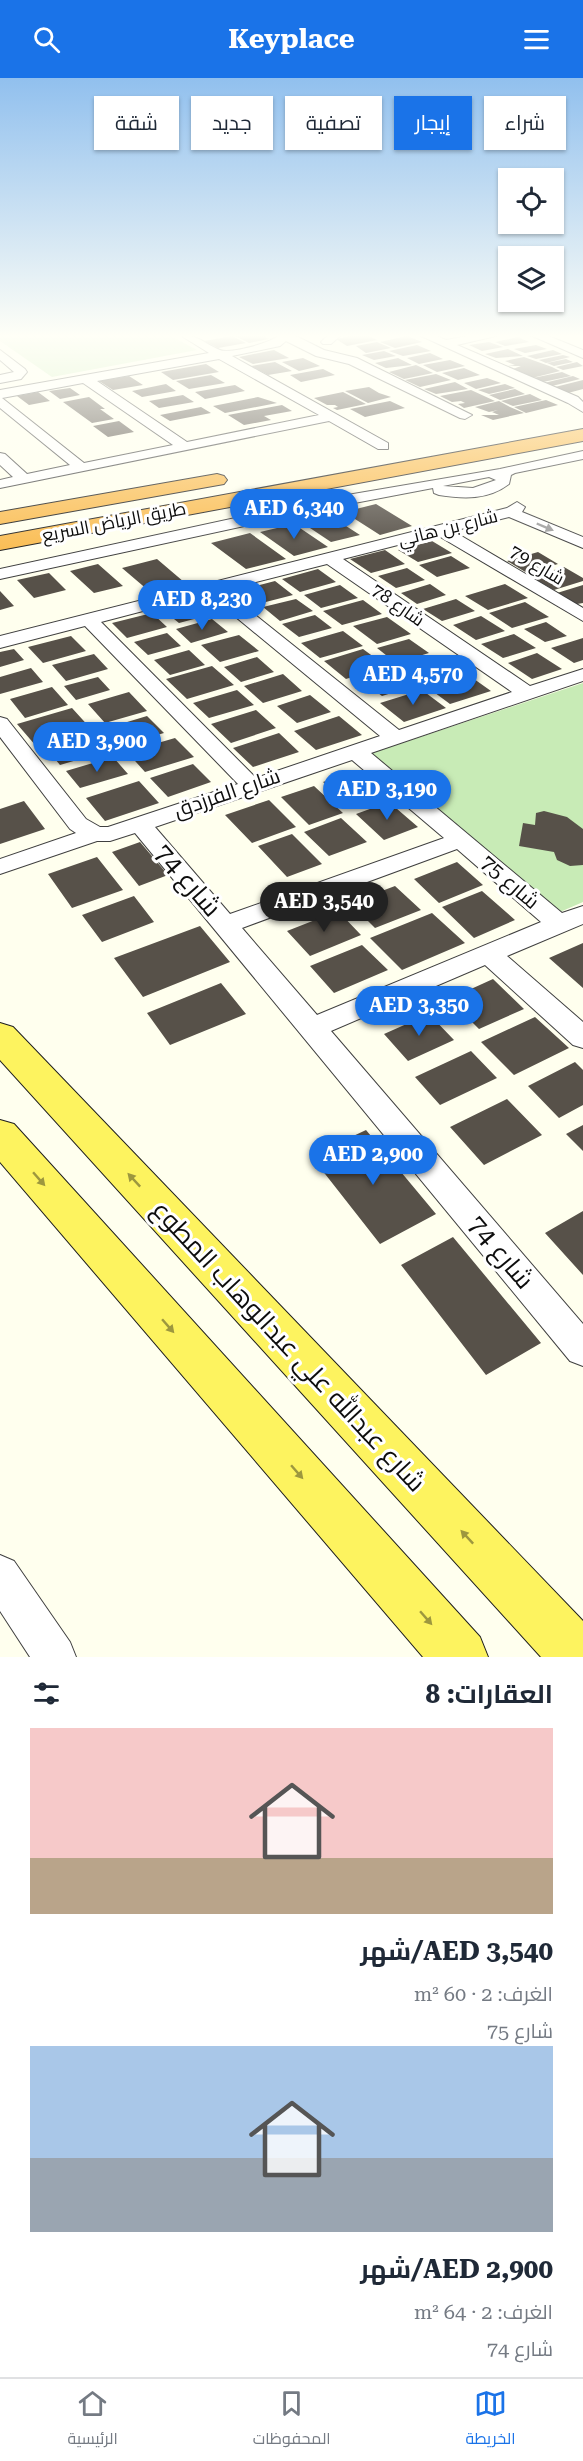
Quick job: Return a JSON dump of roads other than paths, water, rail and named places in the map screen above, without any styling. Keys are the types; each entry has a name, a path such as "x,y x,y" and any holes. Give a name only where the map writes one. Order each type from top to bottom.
{"highway":[{"name":"طريق الرياض السريع","path":"0,543 546,438 583,426"},
{"name":"طريق الرياض السريع","path":"2,521 546,438 583,435"},
{"path":"311,465 546,438"},
{"path":"0,559 356,488 546,438"},
{"path":"2,521 233,478"}],"main road":[{"name":"شارع عبدالله علي عبدالوهاب المطوع","path":"0,1036 579,1657"},
{"path":"0,1135 460,1657"},
{"path":"502,1575 564,1625 583,1635"}],"street":[{"path":"9,409 81,467"},
{"path":"129,409 184,446"},
{"path":"315,409 383,446"},
{"path":"452,409 465,415"},
{"path":"0,484 330,417"},
{"path":"0,574 417,486 489,473 503,473 522,466 583,455"},
{"path":"0,457 24,478"},
{"path":"417,486 473,494 488,490 504,481 503,473"},
{"path":"488,490 495,497 583,543"},
{"path":"518,508 537,508 583,527"},
{"name":"شارع بن هاني","path":"0,642 518,508"},
{"name":"شارع 79","path":"440,530 583,616"},
{"name":"شارع 78","path":"330,558 525,692"},
{"path":"212,589 393,736"},
{"path":"0,628 113,599 144,598 158,602"},
{"path":"88,619 251,785"},
{"name":"شارع الفرزدق","path":"0,867 87,829 110,834 393,736 583,675"},
{"path":"0,723 87,829"},
{"name":"شارع 75","path":"354,750 461,840 571,919"},
{"name":"شارع 74","path":"140,824 227,924 583,1350"},
{"name":"شارع 75","path":"227,924 461,840"},
{"path":"313,1028 571,919"},
{"path":"489,954 583,1038"},
{"path":"0,1575 55,1657"}]}
